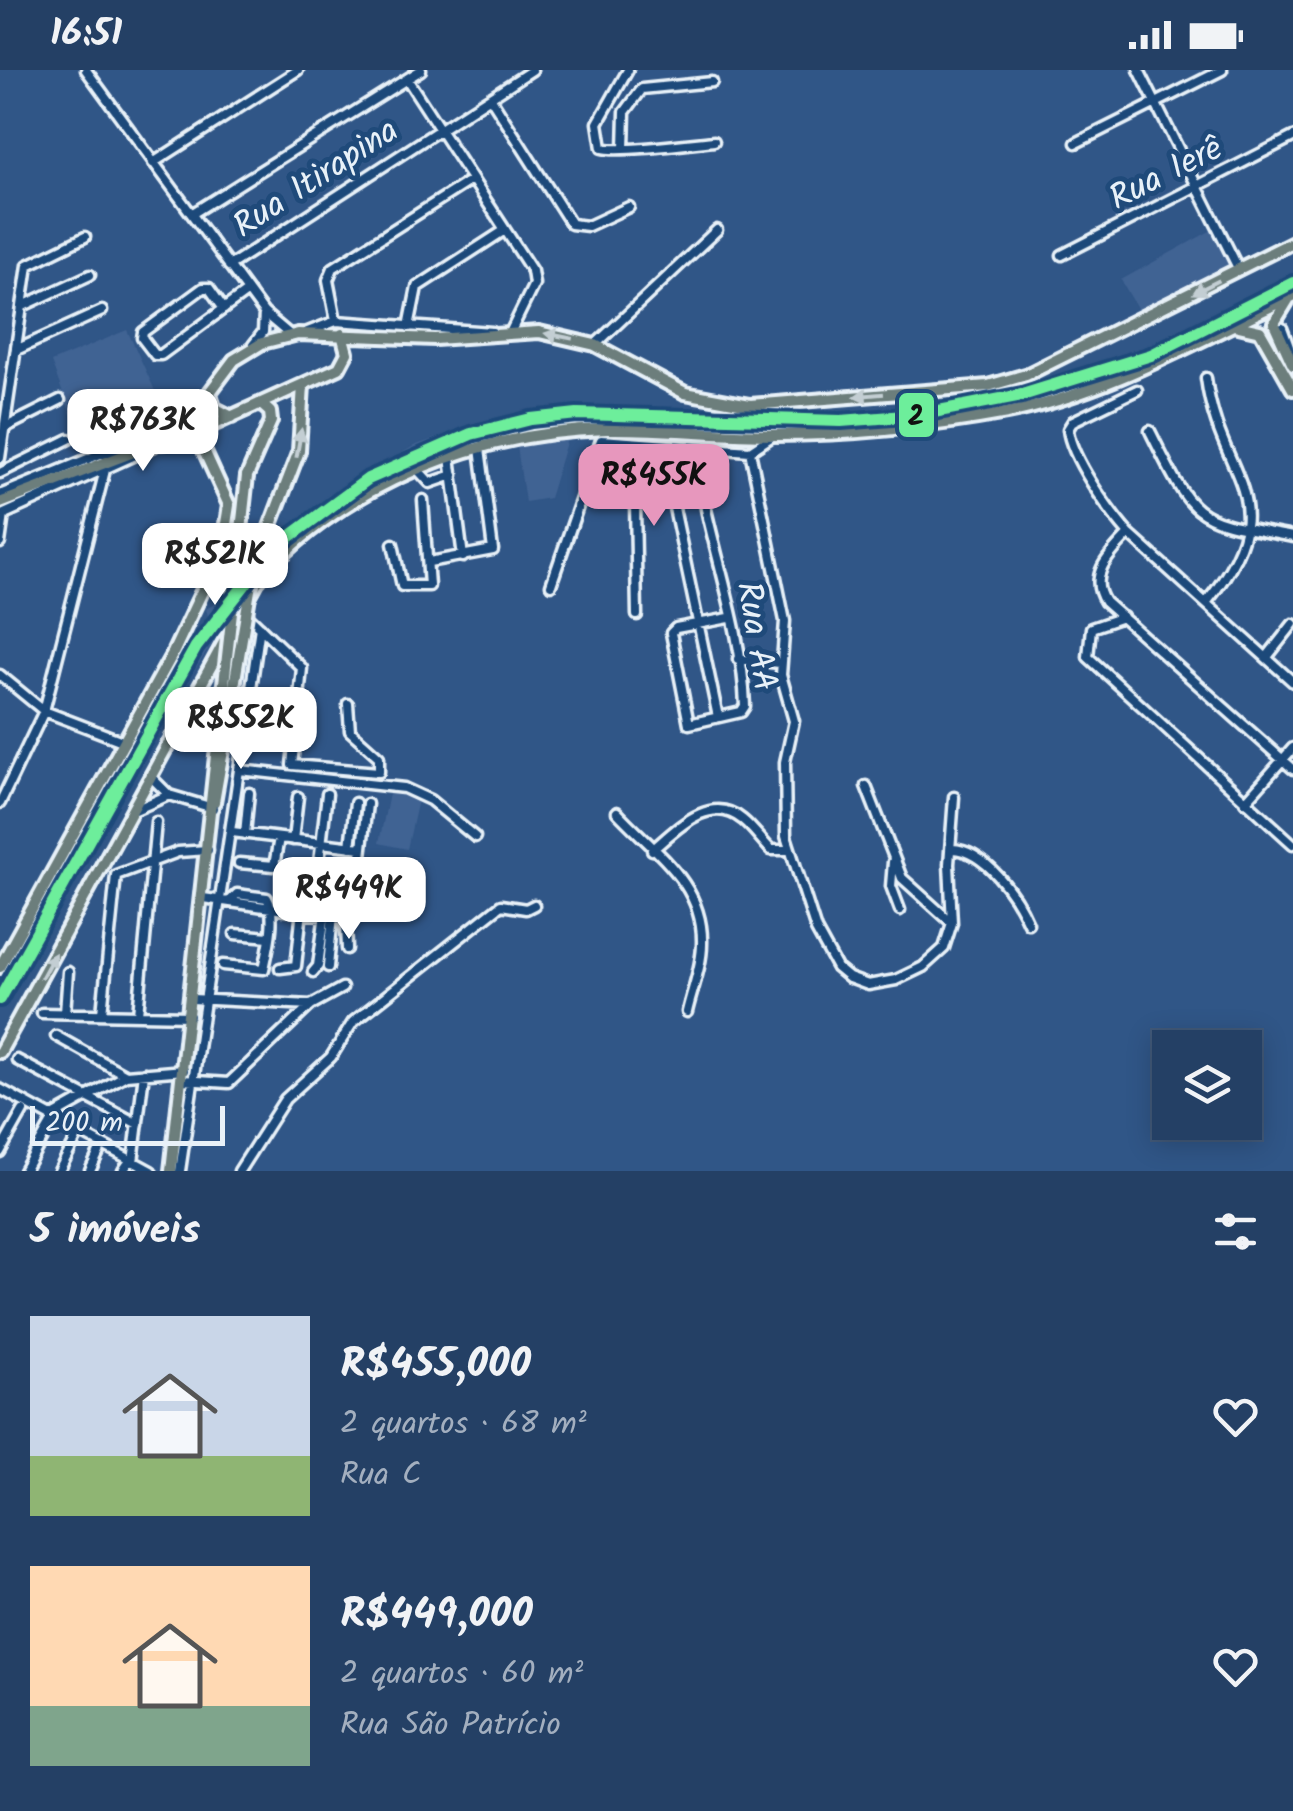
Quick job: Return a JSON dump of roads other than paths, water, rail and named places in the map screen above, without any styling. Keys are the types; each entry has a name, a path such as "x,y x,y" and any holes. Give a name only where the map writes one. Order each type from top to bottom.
{"main road":[{"path":"0,967 186,626 228,529 227,497 196,433 210,392 224,370 250,348 305,333 435,338 511,330 595,345 685,393 750,405 975,388 1026,375 1293,242"},
{"path":"0,1052 257,582 302,537 367,494 450,458 530,436 606,430 774,435 849,432 1008,412 1095,386 1291,297"},
{"path":"1291,297 1278,325 1293,365"},
{"path":"1260,331 1267,323 1278,325"},
{"path":"1232,325 1260,331 1293,390"},
{"path":"1,511 102,466 120,454 196,433 303,386 344,364 347,353 342,334"},
{"path":"213,806 250,584 298,451 303,386"},
{"path":"210,392 214,408 232,416"},
{"path":"171,1171 247,476 271,421 270,412 261,404"},
{"path":"159,443 186,430 200,414"}],"street":[{"path":"86,70 264,313 290,335"},
{"path":"154,163 298,70"},
{"path":"193,213 420,70"},
{"name":"Rua Itirapina","path":"229,266 532,70"},
{"path":"628,70 602,114 597,133 602,148 624,150 714,141"},
{"path":"1139,70 1239,270"},
{"path":"1076,143 1222,70"},
{"path":"407,79 534,278 511,330"},
{"path":"624,150 625,112 642,89 712,82"},
{"path":"490,97 571,224 588,226 628,207"},
{"name":"Rua Ierê","path":"1062,255 1293,136"},
{"path":"336,321 328,280 332,268 471,180"},
{"path":"410,327 417,287 505,230"},
{"path":"595,345 717,230"},
{"path":"0,458 31,261 85,237"},
{"path":"23,306 90,274"},
{"path":"224,308 209,288 203,288 143,332 142,338 155,355 162,355 248,291"},
{"path":"16,350 102,311"},
{"path":"250,348 262,335 264,313"},
{"path":"305,333 336,321 492,332"},
{"path":"1206,378 1212,414 1242,476 1248,528 1238,559 1206,603"},
{"path":"1138,390 1073,421 1068,428 1070,442 1108,507 1129,534 1293,682"},
{"path":"5,427 60,400"},
{"path":"1150,431 1191,507 1214,521 1293,537"},
{"path":"552,585 598,443 750,451 774,435"},
{"path":"0,473 68,440"},
{"path":"0,803 44,710 102,466 159,443"},
{"path":"634,445 637,615"},
{"path":"429,562 494,550 480,448"},
{"name":"Rua AA","path":"697,450 746,700 741,712 718,717"},
{"path":"750,451 783,602 780,663 794,720 784,773 789,850 826,952 837,968 860,983 881,985 923,967 944,948 952,922 954,797"},
{"path":"0,495 100,454 120,454"},
{"path":"450,458 463,557"},
{"path":"418,470 430,483 452,475"},
{"path":"703,493 680,498 674,508 700,623 718,717 697,723 686,720 670,638 676,628 700,623 729,618"},
{"path":"394,544 404,589 429,586 423,500"},
{"path":"0,542 1,511"},
{"path":"1129,534 1108,557 1096,582 1105,602 1293,769"},
{"path":"240,608 302,668 292,762 296,767 379,772 379,757 350,732 348,704"},
{"path":"1123,617 1098,622 1091,628 1088,656 1293,844"},
{"path":"1266,656 1293,624"},
{"path":"180,1171 226,900 260,627"},
{"path":"738,658 780,663"},
{"path":"0,675 44,710 125,742"},
{"path":"1245,802 1293,748"},
{"path":"240,770 404,788 430,800 475,836"},
{"path":"152,778 169,796 213,806"},
{"path":"866,786 893,862 911,890 952,922"},
{"path":"246,834 250,793"},
{"path":"327,794 316,870 354,876 360,872 367,804"},
{"path":"135,810 169,796"},
{"path":"293,840 298,797"},
{"path":"350,847 355,803"},
{"path":"652,850 697,814 720,810 744,821 770,850 789,850"},
{"path":"617,812 688,884 698,909 701,958 688,1012"},
{"path":"138,1014 156,822"},
{"path":"232,832 362,848"},
{"path":"240,863 274,866 279,838"},
{"path":"952,849 972,855 1010,889 1028,923"},
{"path":"102,1013 115,878 188,850 208,850"},
{"path":"893,862 891,886 900,910"},
{"path":"280,968 296,966 305,911 316,881 357,886 354,907 338,907 329,914 318,966 313,972"},
{"path":"203,898 329,914 349,922 347,949"},
{"path":"239,1171 285,1100 331,1058 353,1022 501,905 526,909 534,905"},
{"path":"223,964 264,969 272,906"},
{"path":"328,966 329,914"},
{"path":"234,934 268,937"},
{"path":"65,1013 68,972"},
{"path":"24,1171 51,1120 85,1096 126,1075 144,1073 183,1075 195,1081 222,1084 236,1078 311,1005 342,988"},
{"path":"192,999 311,1005"},
{"path":"42,1013 190,1016"},
{"path":"56,1036 126,1075"},
{"path":"17,1060 138,1124"},
{"path":"128,1166 144,1073"},
{"path":"0,1088 128,1166 150,1171"},
{"path":"0,1152 23,1111"},
{"path":"59,1171 76,1137"},
{"path":"90,1171 100,1150"}],"metro line":[{"name":"2","path":"0,999 196,647 272,550 368,479 471,434 531,419 577,414 841,421 918,415 1022,395 1151,355 1293,283"}]}
